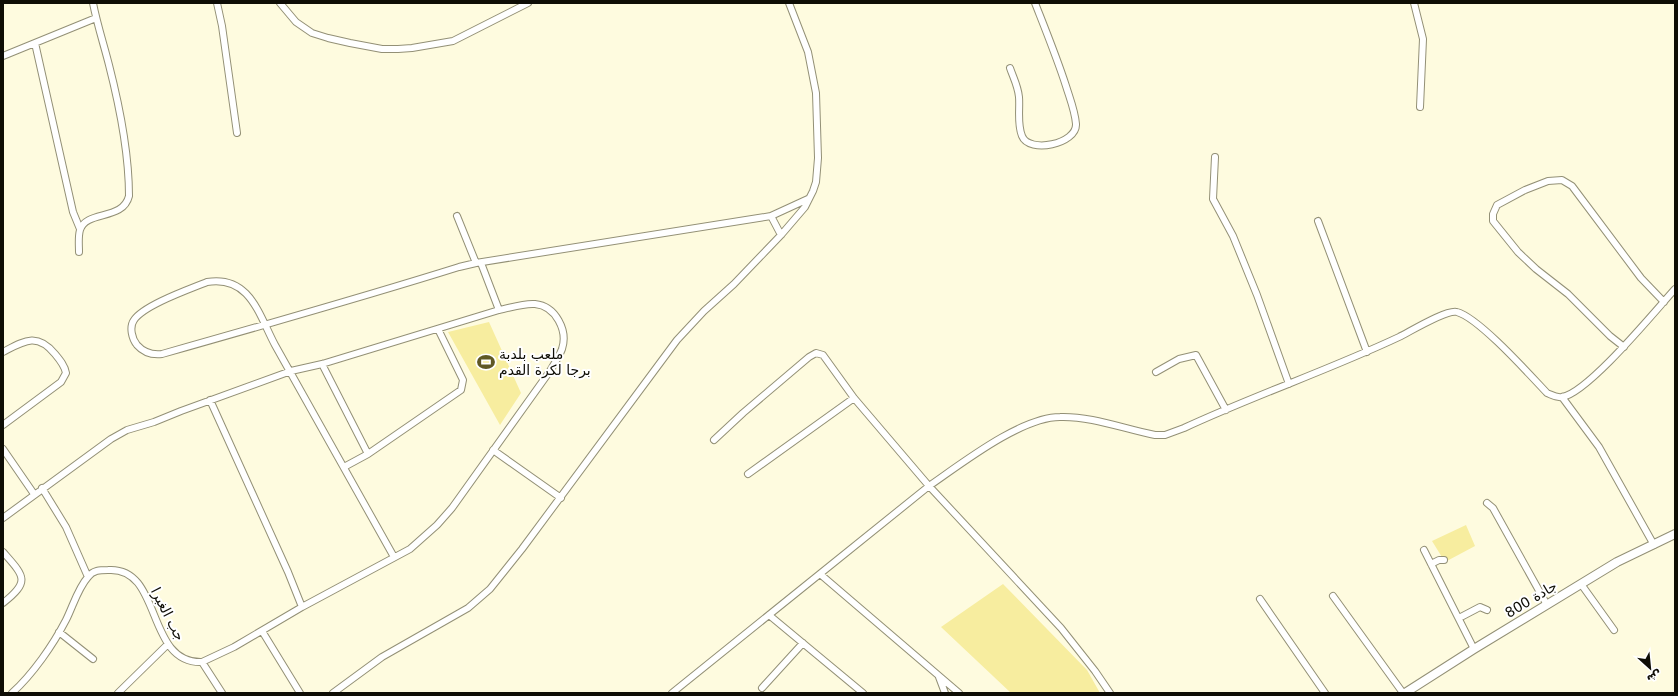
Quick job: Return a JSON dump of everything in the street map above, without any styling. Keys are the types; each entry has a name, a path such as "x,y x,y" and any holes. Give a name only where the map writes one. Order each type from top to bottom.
{"main road":[{"name":"جادة 800","path":"1404,693 1617,562 1674,537"}],"street":[{"path":"80,229 84,224 92,220 122,209 128,201 129,196 123,130 93,3"},
{"path":"217,3 222,26 237,133"},
{"path":"280,3 296,22 312,33 328,38 382,49 398,49 453,41 528,3"},
{"path":"333,693 382,657 468,608 481,598 504,572 561,498 677,340 704,311 734,284 806,207 816,182 818,158 816,93 808,52 789,3"},
{"path":"1010,68 1018,89 1020,127 1025,140 1029,143 1044,145 1059,142 1072,135 1076,126 1074,110 1054,49 1035,3"},
{"path":"1414,3 1423,39 1420,107"},
{"path":"3,56 96,18"},
{"path":"35,43 74,212 80,229 79,252"},
{"path":"1215,157 1213,199 1227,222 1233,236 1257,295 1289,384"},
{"path":"1624,347 1610,336 1568,294 1536,269 1518,252 1493,221 1493,214 1497,205 1548,181 1562,180 1572,186 1641,278 1664,302"},
{"path":"394,557 291,371 275,345 266,324 256,305 248,295 232,283 216,280 207,282 153,305 137,316 132,323 131,328 133,339 138,347 144,351 156,355 266,324 478,263 771,216 808,199"},
{"path":"457,216 499,310"},
{"path":"771,216 781,235"},
{"path":"1318,221 1367,352"},
{"path":"672,693 929,486 1000,439 1040,419 1060,417 1089,420 1149,434 1162,435 1184,428 1367,352 1442,315 1456,311 1466,315 1480,326 1547,393 1554,397 1562,397 1582,387 1624,347 1675,289"},
{"path":"3,518 42,488 117,435 291,371 322,364 499,310 528,304 543,306 550,310 558,319 561,328 564,341 562,349 554,364 493,450 456,502 437,525 410,549 302,607 234,647 202,662 222,693"},
{"path":"344,467 368,454 462,388 463,380 438,329"},
{"path":"3,352 24,342 39,340 55,354 62,363 66,373 61,382 3,425"},
{"path":"714,440 743,413 809,357 816,353 821,353 825,356 854,398 929,486 1061,628 1096,671 1110,693"},
{"path":"1156,372 1179,359 1196,355 1226,410"},
{"path":"322,364 368,454"},
{"path":"1562,397 1599,447 1654,545"},
{"path":"748,474 854,398"},
{"path":"210,400 282,558 302,607"},
{"path":"3,449 34,494"},
{"path":"493,450 561,498"},
{"path":"12,693 53,643 88,577 66,528 42,488"},
{"path":"1487,503 1493,508 1547,605"},
{"path":"1424,550 1474,649"},
{"path":"3,552 16,567 22,577 22,583 20,588 3,603"},
{"path":"1431,564 1439,560 1444,560"},
{"name":"جب الغبرا","path":"88,577 94,572 112,570 126,574 138,582 151,604 157,624 168,644 174,651 182,656 197,662 202,662"},
{"path":"820,574 959,693"},
{"path":"1581,584 1614,630"},
{"path":"1333,596 1404,693"},
{"path":"1260,599 1325,693"},
{"path":"1459,618 1480,607 1487,610"},
{"path":"769,615 860,692"},
{"path":"262,631 300,693"},
{"path":"59,632 93,659"},
{"path":"762,688 803,643"},
{"path":"118,693 168,644"},
{"path":"936,672 943,684 945,693"}],"shaded area":[{"name":"ملعب بلدبة برجا لكرة القدم","path":"489,322 521,393 500,425 448,332"},
{"path":"1466,525 1475,546 1445,562 1432,541"},
{"path":"1003,584 1087,670 1100,693 1011,693 941,627"}],"place":[{"name":"ملعب بلدبة برجا لكرة القدم","path":"486,362"}]}
